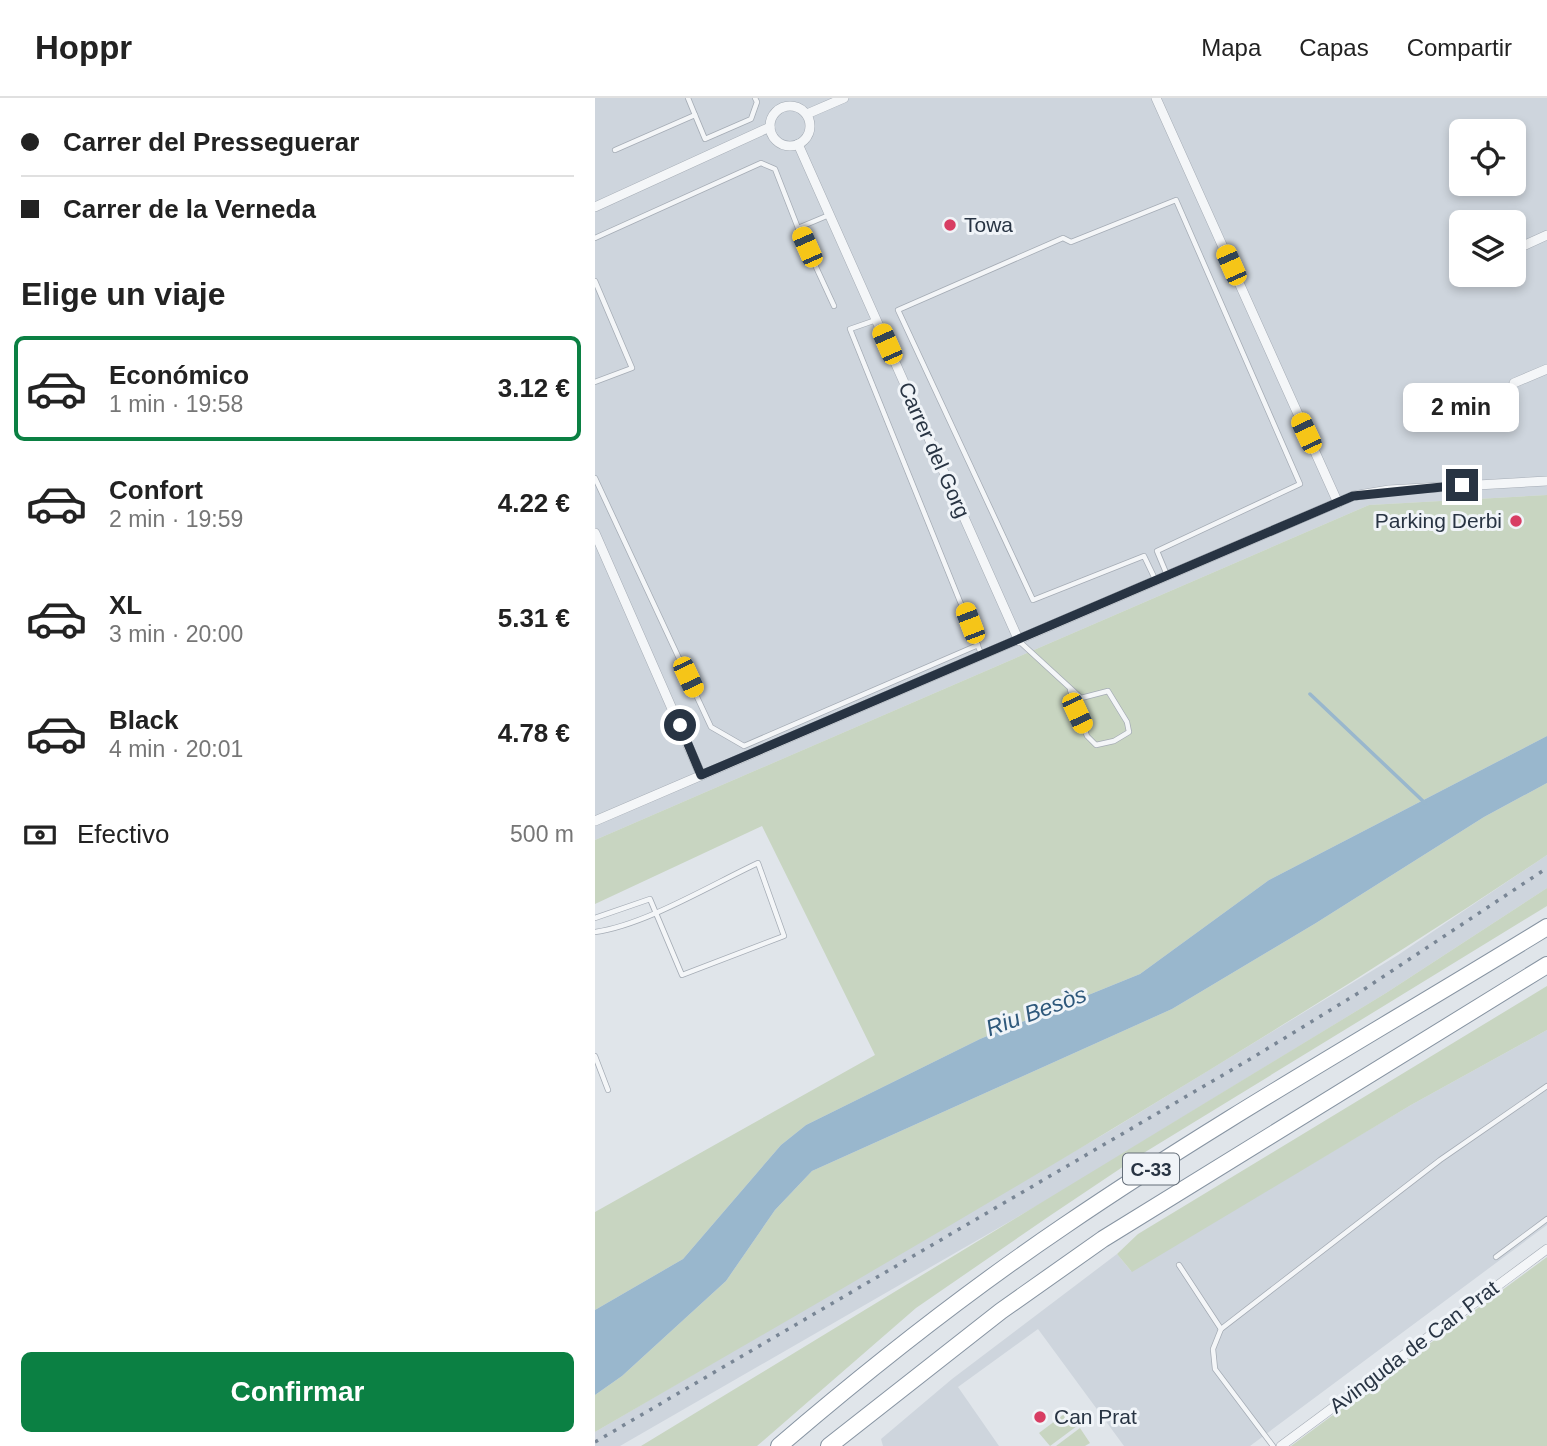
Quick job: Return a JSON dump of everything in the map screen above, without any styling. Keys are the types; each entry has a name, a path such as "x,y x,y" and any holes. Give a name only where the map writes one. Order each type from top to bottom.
{"highway":[{"name":"C-33","path":"779,1446 927,1325 1064,1226 1230,1119 1547,926"},
{"name":"C-33","path":"829,1446 934,1362 1103,1239 1547,965"}],"street":[{"path":"807,114 844,98"},
{"path":"1156,98 1338,503"},
{"path":"595,207 770,127 783,102 807,114 810,129 798,144 779,142 770,127"},
{"name":"Carrer del Gorg","path":"798,144 1019,641"},
{"path":"1526,245 1547,235"},
{"path":"1514,383 1547,369"},
{"path":"595,821 1338,503 1369,492 1545,479"},
{"path":"595,533 701,775"},
{"name":"Avinguda de Can Prat","path":"1281,1446 1547,1249"}],"lane":[{"path":"688,98 705,139 751,119 757,102 755,98"},
{"path":"615,150 695,115"},
{"path":"595,239 761,163 775,169 798,228 834,306"},
{"path":"1156,580 1144,556 1033,600 898,310 1063,238 1072,242 1176,200 1300,484 1157,551 1167,575"},
{"path":"798,228 830,215"},
{"path":"595,281 632,368 595,383"},
{"path":"876,320 851,329 982,656"},
{"path":"1476,403 1514,383"},
{"path":"595,478 711,727 737,744 744,746 765,738 978,645"},
{"path":"1019,641 1081,698 1108,691 1127,722 1129,732 1114,741 1096,745 1082,724 1070,690"},
{"path":"595,918 650,899 655,911 682,975 784,936 758,863 655,911 617,929 595,932"},
{"path":"595,1056 608,1090"},
{"path":"1273,1446 1215,1369 1213,1349 1221,1329 1430,1168 1547,1086"},
{"path":"1496,1257 1547,1219"},
{"path":"1179,1265 1221,1329"}],"shaded area":[{"path":"595,98 1547,98 1547,495 1369,505 595,840"},
{"path":"1547,855 1547,888 1386,993 1047,1200 620,1446 595,1446 595,1432 1111,1130 1398,955"},
{"path":"1547,1030 1547,1225 1250,1446 1124,1446 1038,1329 958,1387 999,1446 883,1446 881,1439 952,1379 1117,1254 1131,1271 1411,1105"}],"green space":[{"path":"1547,495 1547,736 1269,880 1140,974 980,1039 806,1125 781,1145 683,1259 595,1310 595,1212 875,1055 762,826 595,904 595,840 1369,505"},
{"path":"1547,783 1547,855 1195,1079 595,1432 595,1395 622,1376 726,1281 775,1210 812,1171 1172,1009 1316,923 1484,817"},
{"path":"1547,888 1547,906 1142,1154 916,1308 757,1446 641,1446 1386,993"},
{"path":"1547,986 1547,1030 1411,1105 1132,1272 1117,1254 1138,1234"},
{"path":"1547,1257 1547,1446 1291,1446"},
{"path":"1067,1412 1077,1426 1050,1446 1039,1433"},
{"path":"1080,1428 1090,1443 1085,1446 1056,1446"}],"water":[{"path":"1547,736 1547,783 1484,817 1316,923 1172,1009 812,1171 775,1210 726,1281 622,1376 595,1395 595,1310 683,1259 781,1145 806,1125 980,1039 1140,974 1269,880"}],"waterway":[{"path":"1310,694 1425,803"}],"railway":[{"path":"595,1442 1252,1058 1360,992 1547,868"}],"place":[{"name":"Towa","path":"950,225"},
{"name":"Parking Derbi","path":"1516,521"},
{"name":"Can Prat","path":"1040,1417"}],"route":[{"path":"680,725 701,775 1353,496 1369,492 1462,485"}],"water label":[{"name":"Riu Besòs","path":"1036,1011"}]}
